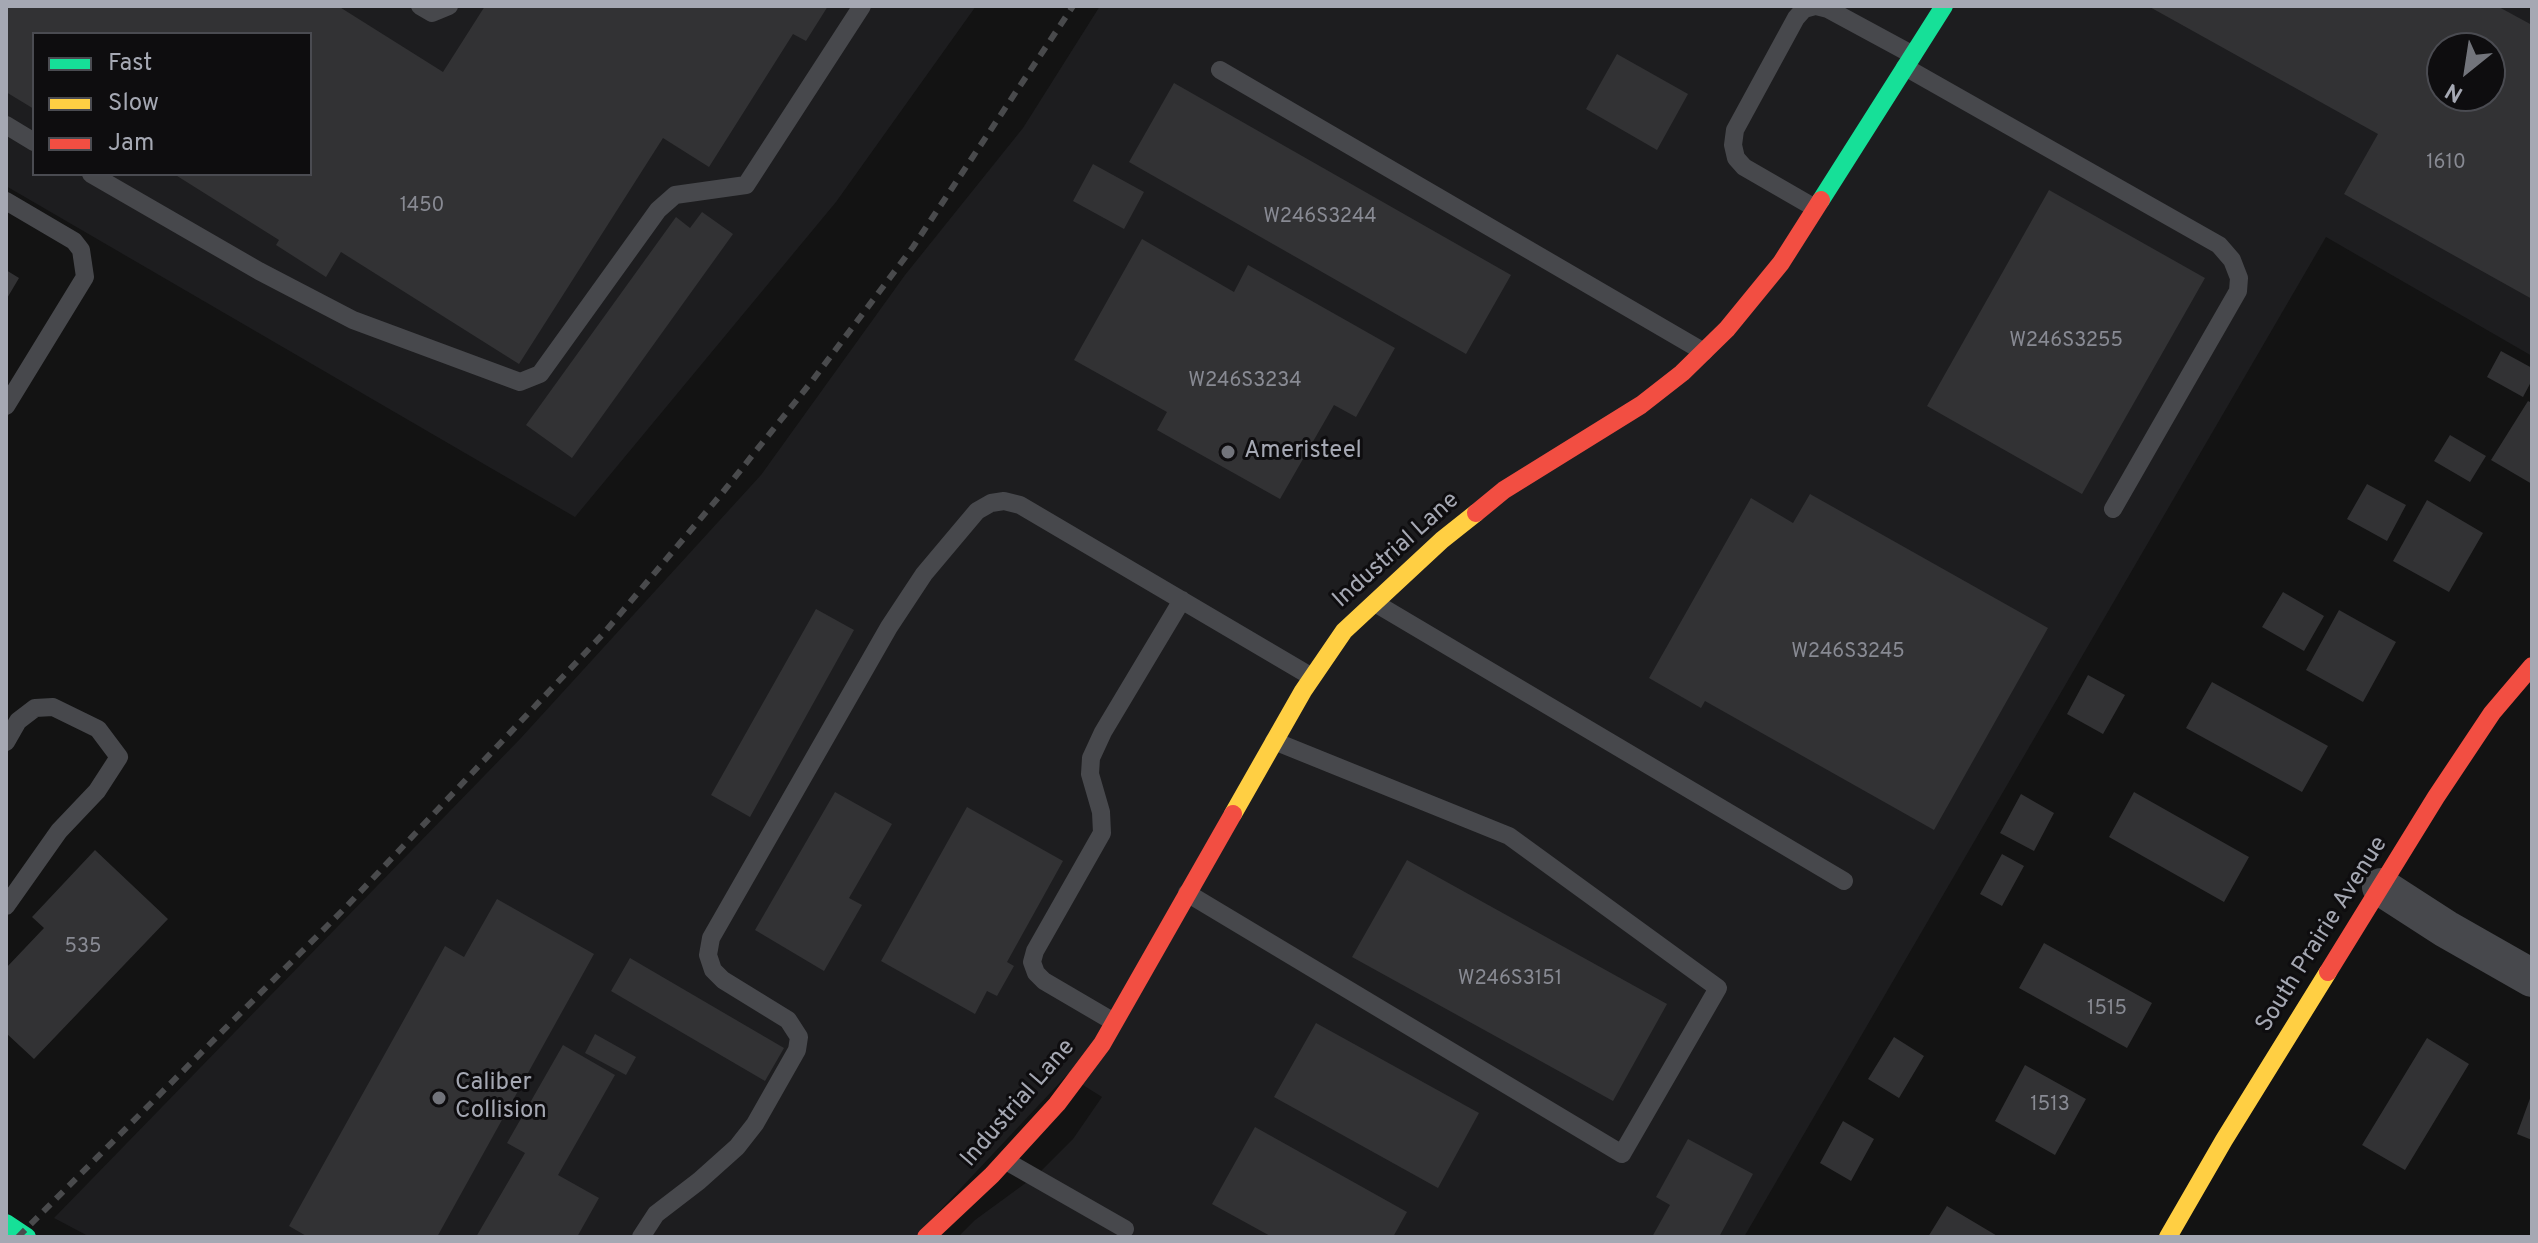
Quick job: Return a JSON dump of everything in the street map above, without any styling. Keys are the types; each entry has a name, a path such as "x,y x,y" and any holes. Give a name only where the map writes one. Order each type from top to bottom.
{"street":[{"name":"Industrial Lane","path":"926,1237 1006,1161 1057,1104 1102,1044 1274,741 1344,631 1442,540 1504,490 1641,405 1682,373 1727,329 1781,263 1815,208 1844,178 1909,61 1944,6"},
{"name":"South Prairie Avenue","path":"2168,1237 2224,1140 2436,797 2492,713 2532,666"},
{"path":"2381,887 2446,929 2532,978"},
{"path":"6,1223 27,1237"}],"lane":[{"path":"420,6 432,13 449,6"},
{"path":"94,176 259,271 353,320 520,382 540,374 658,210 675,195 746,185 862,6"},
{"path":"1815,208 1744,167 1736,158 1733,145 1735,130 1796,18 1804,9 1815,6 1828,9 1909,61 2219,245 2232,260 2239,278 2238,291 2113,509"},
{"path":"1220,70 1704,352"},
{"path":"6,125 32,141"},
{"path":"6,201 74,241 81,250 85,277 6,406"},
{"path":"641,1237 656,1214 719,1164 746,1136 797,1050 799,1037 788,1020 723,980 713,970 708,955 711,938 889,627 937,558 977,511 991,503 1004,501 1020,505 1313,677"},
{"path":"1114,1022 1044,981 1036,973 1032,962 1035,951 1102,833 1101,812 1090,774 1091,758 1103,732 1182,600"},
{"path":"1373,602 1844,881"},
{"path":"6,742 18,721 35,708 53,707 98,729 119,757 97,791 59,831 6,906"},
{"path":"1187,893 1622,1154 1718,988 1509,836 1274,741"},
{"path":"1006,1161 1125,1229"}],"shaded area":[{"path":"6,6 976,6 836,202 575,517 6,186"},
{"path":"1100,6 2532,6 2532,356 2326,237 1744,1237 958,1237 975,1220 1038,1174 1073,1139 1102,1097 1067,1075 915,1237 90,1237 54,1218 520,739 761,475 905,275 1023,128"}],"building":[{"path":"6,6 338,6 443,72 485,6 828,6 806,41 793,34 709,167 663,138 519,364 341,252 326,277 276,245 279,240 177,176 312,176 312,32 32,32 32,108 6,92"},
{"path":"2148,6 2497,6 2532,25 2532,299 2344,194 2378,134"},
{"path":"1617,54 1688,94 1657,150 1586,109"},
{"path":"1174,83 1511,275 1466,354 1129,162"},
{"path":"1093,164 1144,192 1124,229 1073,201"},
{"path":"2049,190 2205,278 2082,494 1927,406"},
{"path":"702,212 733,234 572,458 526,425 676,217 690,228"},
{"path":"1142,239 1234,292 1248,265 1395,348 1356,417 1334,405 1280,499 1157,430 1167,412 1074,360"},
{"path":"6,270 19,278 6,300"},
{"path":"2501,351 2532,368 2532,380 2523,397 2487,377"},
{"path":"2528,401 2532,403 2532,484 2491,460"},
{"path":"2450,435 2486,456 2470,482 2434,461"},
{"path":"2367,484 2406,505 2387,541 2347,519"},
{"path":"1810,494 2048,628 1934,830 1705,701 1701,708 1649,678 1751,498 1793,523"},
{"path":"2427,500 2483,533 2449,592 2393,561"},
{"path":"2283,592 2324,616 2304,651 2262,627"},
{"path":"816,609 854,630 750,817 711,795"},
{"path":"2339,610 2396,642 2363,702 2306,670"},
{"path":"2088,675 2125,695 2103,734 2067,714"},
{"path":"2212,682 2328,746 2302,792 2186,728"},
{"path":"835,792 892,824 849,898 862,905 824,971 755,930"},
{"path":"2134,792 2249,857 2224,902 2109,837"},
{"path":"2021,794 2054,813 2034,851 2000,833"},
{"path":"967,807 1063,861 1007,962 1014,966 997,996 987,991 975,1014 881,961"},
{"path":"95,850 168,919 34,1059 6,1033 6,968 44,928 32,917"},
{"path":"2002,854 2024,866 2002,906 1980,894"},
{"path":"1407,860 1667,1004 1613,1101 1352,957"},
{"path":"497,899 594,954 437,1237 308,1237 289,1226 445,946 464,957"},
{"path":"2044,943 2152,1003 2127,1048 2019,988"},
{"path":"630,958 784,1048 765,1081 611,991"},
{"path":"1316,1023 1479,1113 1438,1188 1274,1097"},
{"path":"595,1034 636,1057 626,1075 585,1053"},
{"path":"1894,1037 1924,1056 1899,1098 1868,1079"},
{"path":"2427,1038 2469,1064 2405,1170 2362,1145"},
{"path":"563,1045 615,1075 558,1175 599,1198 577,1237 476,1237 525,1153 507,1143"},
{"path":"2025,1065 2086,1099 2055,1155 1995,1121"},
{"path":"2532,1093 2532,1140 2517,1134"},
{"path":"1843,1121 1874,1139 1851,1181 1820,1163"},
{"path":"1255,1127 1407,1212 1393,1237 1272,1237 1212,1204"},
{"path":"1688,1139 1753,1174 1719,1237 1652,1237 1670,1205 1656,1197"},
{"path":"1947,1206 1999,1237 1928,1237"}],"railway":[{"path":"18,1237 345,908 604,633 812,381 913,247 1073,6"}],"traffic: fast":[{"path":"1821,200 1944,6"},
{"path":"6,1223 27,1237"}],"traffic: slow":[{"path":"1233,814 1303,691 1344,631 1442,540 1476,513"},
{"path":"2168,1237 2328,972"}],"traffic: jam":[{"path":"1476,513 1504,490 1641,405 1682,373 1727,329 1781,263 1821,200"},
{"path":"2328,972 2436,797 2492,713 2532,666"},
{"path":"926,1237 992,1175 1057,1104 1102,1044 1233,814"}],"place":[{"name":"Ameristeel","path":"1228,452"},
{"name":"Caliber Collision","path":"439,1098"}]}
